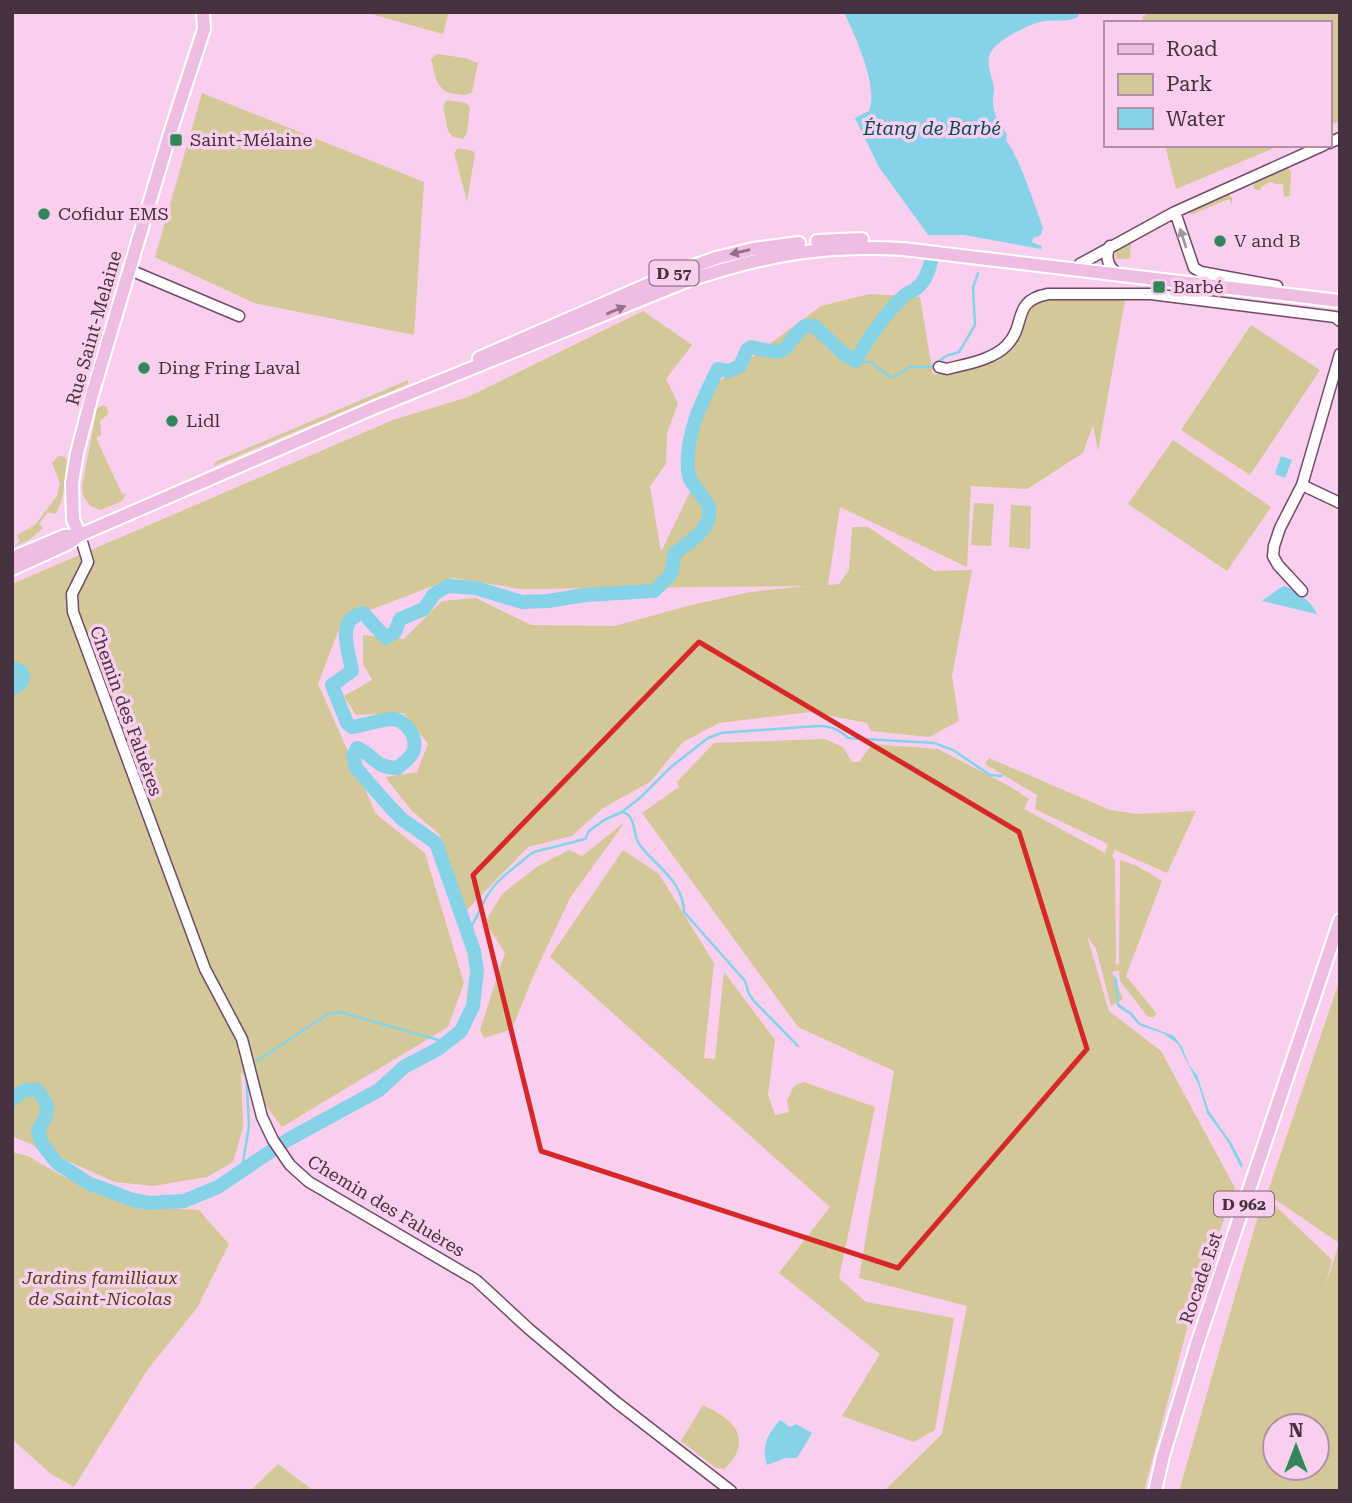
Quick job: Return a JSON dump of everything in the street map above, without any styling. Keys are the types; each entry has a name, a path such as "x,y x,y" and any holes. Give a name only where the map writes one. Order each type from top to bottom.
{"main road":[{"name":"Rue Saint-Melaine","path":"80,535 74,520 73,478 77,453 172,127 204,29 203,12"},
{"name":"D 57","path":"371,409 522,338 674,273 716,258 753,249 836,239 874,240 1080,264 1340,301"},
{"name":"D 57","path":"12,569 67,544 80,535 371,409 684,282 792,252 834,248 903,249 1340,294"},
{"name":"D 57","path":"12,558 64,536 80,535"},
{"name":"Rocade Est","path":"1155,1491 1197,1344 1340,920"}],"street":[{"path":"1080,264 1175,212 1320,147"},
{"path":"1175,212 1194,268 1201,272 1277,286"},
{"path":"1110,246 1106,257 1115,271"},
{"path":"130,270 239,316"},
{"path":"939,367 947,369 996,354 1009,344 1024,304 1035,296 1048,294 1150,294 1335,317 1340,321"},
{"path":"1302,591 1286,576 1273,556 1280,528 1302,485 1338,369 1340,354"},
{"path":"1302,485 1340,503"},
{"name":"Chemin des Faluères","path":"80,535 88,562 72,594 73,612 205,969 242,1039 262,1116 273,1140 290,1165 309,1182 476,1280 529,1329 616,1402 731,1491"}],"highlighted area":[{"path":"699,642 1019,832 1087,1049 898,1268 541,1151 473,875"}],"green space":[{"path":"364,12 449,12 443,34"},
{"path":"1149,12 1340,12 1340,121 1331,124 1331,21 1142,21"},
{"path":"437,54 478,63 472,92 464,95 449,93 440,86 431,59"},
{"path":"202,93 424,182 414,335 254,303 155,257"},
{"path":"447,100 466,103 470,107 467,133 463,139 453,137 448,131 443,106"},
{"path":"1166,147 1276,147 1176,189"},
{"path":"458,148 473,151 475,154 467,201 454,153"},
{"path":"1285,167 1291,171 1290,196 1284,197 1283,184 1271,182 1260,190 1254,189 1253,181"},
{"path":"1226,192 1232,197 1232,205 1229,199 1190,215 1188,210"},
{"path":"1131,242 1130,259 1116,259 1115,251"},
{"path":"870,294 920,297 933,375 998,361 1013,349 1031,304 1036,300 1125,300 1098,451 1093,425 1083,453 1027,489 971,486 967,567 840,507 828,585 839,584 849,570 852,527 868,527 934,571 972,570 952,676 959,721 929,737 871,731 867,723 811,712 719,723 683,742 650,782 603,808 572,836 528,847 465,912 440,835 412,811 385,777 417,772 428,744 404,713 356,715 344,696 372,680 363,664 363,635 404,639 442,601 476,598 531,625 615,626 751,592 807,586 520,589 453,578 342,621 318,684 376,814 425,853 464,983 448,1027 282,1127 241,1072 243,1128 233,1162 207,1177 153,1186 115,1182 12,1136 12,584 393,420 468,397 643,311 692,345 666,379 678,403 667,433 666,464 650,486 661,552 690,492 695,439 716,384 821,306"},
{"path":"1251,325 1320,370 1250,475 1181,430"},
{"path":"408,380 408,384 214,466 215,462"},
{"path":"103,405 107,407 108,414 100,421 101,435 96,438 122,494 126,494 122,501 101,510 90,506 83,495 82,486 97,408"},
{"path":"1173,440 1271,507 1227,571 1128,504"},
{"path":"59,456 65,457 67,461 59,508 55,514 48,512 39,524 43,528 29,540 12,547 20,542 17,535 35,525 57,496 60,483 52,463"},
{"path":"974,503 994,504 991,546 971,545"},
{"path":"1011,505 1031,506 1030,549 1009,547"},
{"path":"825,739 843,747 852,762 859,762 872,744 938,749 1011,787 1029,799 1024,809 1105,853 1108,844 1035,809 1037,795 985,764 989,758 1110,810 1137,814 1196,811 1167,873 1115,850 1112,856 1115,861 1116,965 1119,964 1120,860 1137,866 1162,881 1126,976 1157,1014 1148,1017 1120,981 1119,970 1112,972 1123,999 1111,1006 1096,949 1087,936 1109,1011 1161,1051 1235,1188 1192,1310 1144,1491 884,1491 942,1434 967,1306 859,1278 894,1071 798,1027 642,813 679,787 677,782 714,743"},
{"path":"625,822 570,898 512,1029 484,1038 480,1030 505,953 485,922 502,894 538,866 569,850 582,856"},
{"path":"623,850 659,874 714,963 704,1058 715,1059 724,972 775,1040 768,1095 775,1115 789,1112 787,1101 794,1086 804,1082 875,1107 839,1278 866,1302 954,1318 935,1430 914,1442 842,1416 880,1354 779,1273 830,1207 550,957"},
{"path":"1340,979 1340,1491 1179,1491 1264,1195 1332,1260 1325,1288 1339,1243 1267,1194"},
{"name":"Jardins familliaux de Saint-Nicolas","path":"12,1152 28,1156 64,1177 128,1205 199,1210 229,1244 197,1308 148,1369 74,1487 51,1474 12,1439"},
{"path":"703,1405 729,1421 738,1436 736,1454 724,1469 716,1468 681,1441"},
{"path":"278,1464 314,1491 250,1491"}],"water":[{"name":"Étang de Barbé","path":"844,12 1079,12 1078,17 1073,19 1050,20 1024,28 1000,42 989,56 994,109 1007,134 1006,141 1021,169 1043,228 1041,235 1033,238 1032,242 1042,246 1041,249 964,235 928,235 879,167 855,118 869,111 871,88 864,61"},
{"path":"1281,456 1292,460 1285,478 1275,474"},
{"path":"1283,586 1303,597 1317,614 1262,601"},
{"path":"12,660 26,666 30,676 25,688 12,697"},
{"path":"1114,976 1117,979 1119,1004 1140,1023 1174,1036 1182,1047 1189,1065 1197,1075 1209,1111 1232,1144 1243,1165 1241,1168 1228,1142 1207,1113 1199,1086 1178,1044 1164,1034 1139,1025 1117,1006"},
{"path":"780,1420 790,1427 796,1424 812,1433 797,1458 786,1458 767,1465 766,1441"}],"waterway":[{"path":"12,1100 23,1091 37,1090 47,1106 46,1115 38,1131 42,1144 57,1163 88,1183 133,1200 150,1203 184,1201 218,1187 289,1139 379,1090 404,1067 438,1049 461,1031 473,1006 477,970 474,951 436,843 403,820 356,768 353,756 357,748 379,764 397,768 412,754 414,741 410,730 396,720 352,727 347,723 332,685 352,671 346,637 349,622 354,616 363,613 386,638 395,632 400,619 424,609 434,594 448,586 476,588 522,602 654,591 671,574 675,553 700,533 709,519 707,503 689,476 688,457 696,418 718,369 729,371 740,366 751,347 781,351 805,326 814,326 846,356 856,361 892,308 923,281 931,262"},
{"path":"856,361 871,362 891,378 910,367 931,367 946,356 959,352 975,325 973,288 978,273"},
{"path":"466,933 495,885 528,856 534,852 585,839 589,831 622,812 671,767 708,738 721,733 821,726 837,730 848,738 934,743 953,750 990,775 1002,776"},
{"path":"622,812 630,817 639,844 674,882 684,912 745,981 754,1001 798,1046"},
{"path":"251,1065 328,1014 340,1012 449,1043"},
{"path":"239,1173 249,1126 246,1069"}],"place":[{"name":"Saint-Mélaine","path":"176,140"},
{"name":"Cofidur EMS","path":"44,214"},
{"name":"V and B","path":"1220,241"},
{"name":"Barbé","path":"1159,287"},
{"name":"Ding Fring Laval","path":"144,368"},
{"name":"Lidl","path":"172,421"}]}
